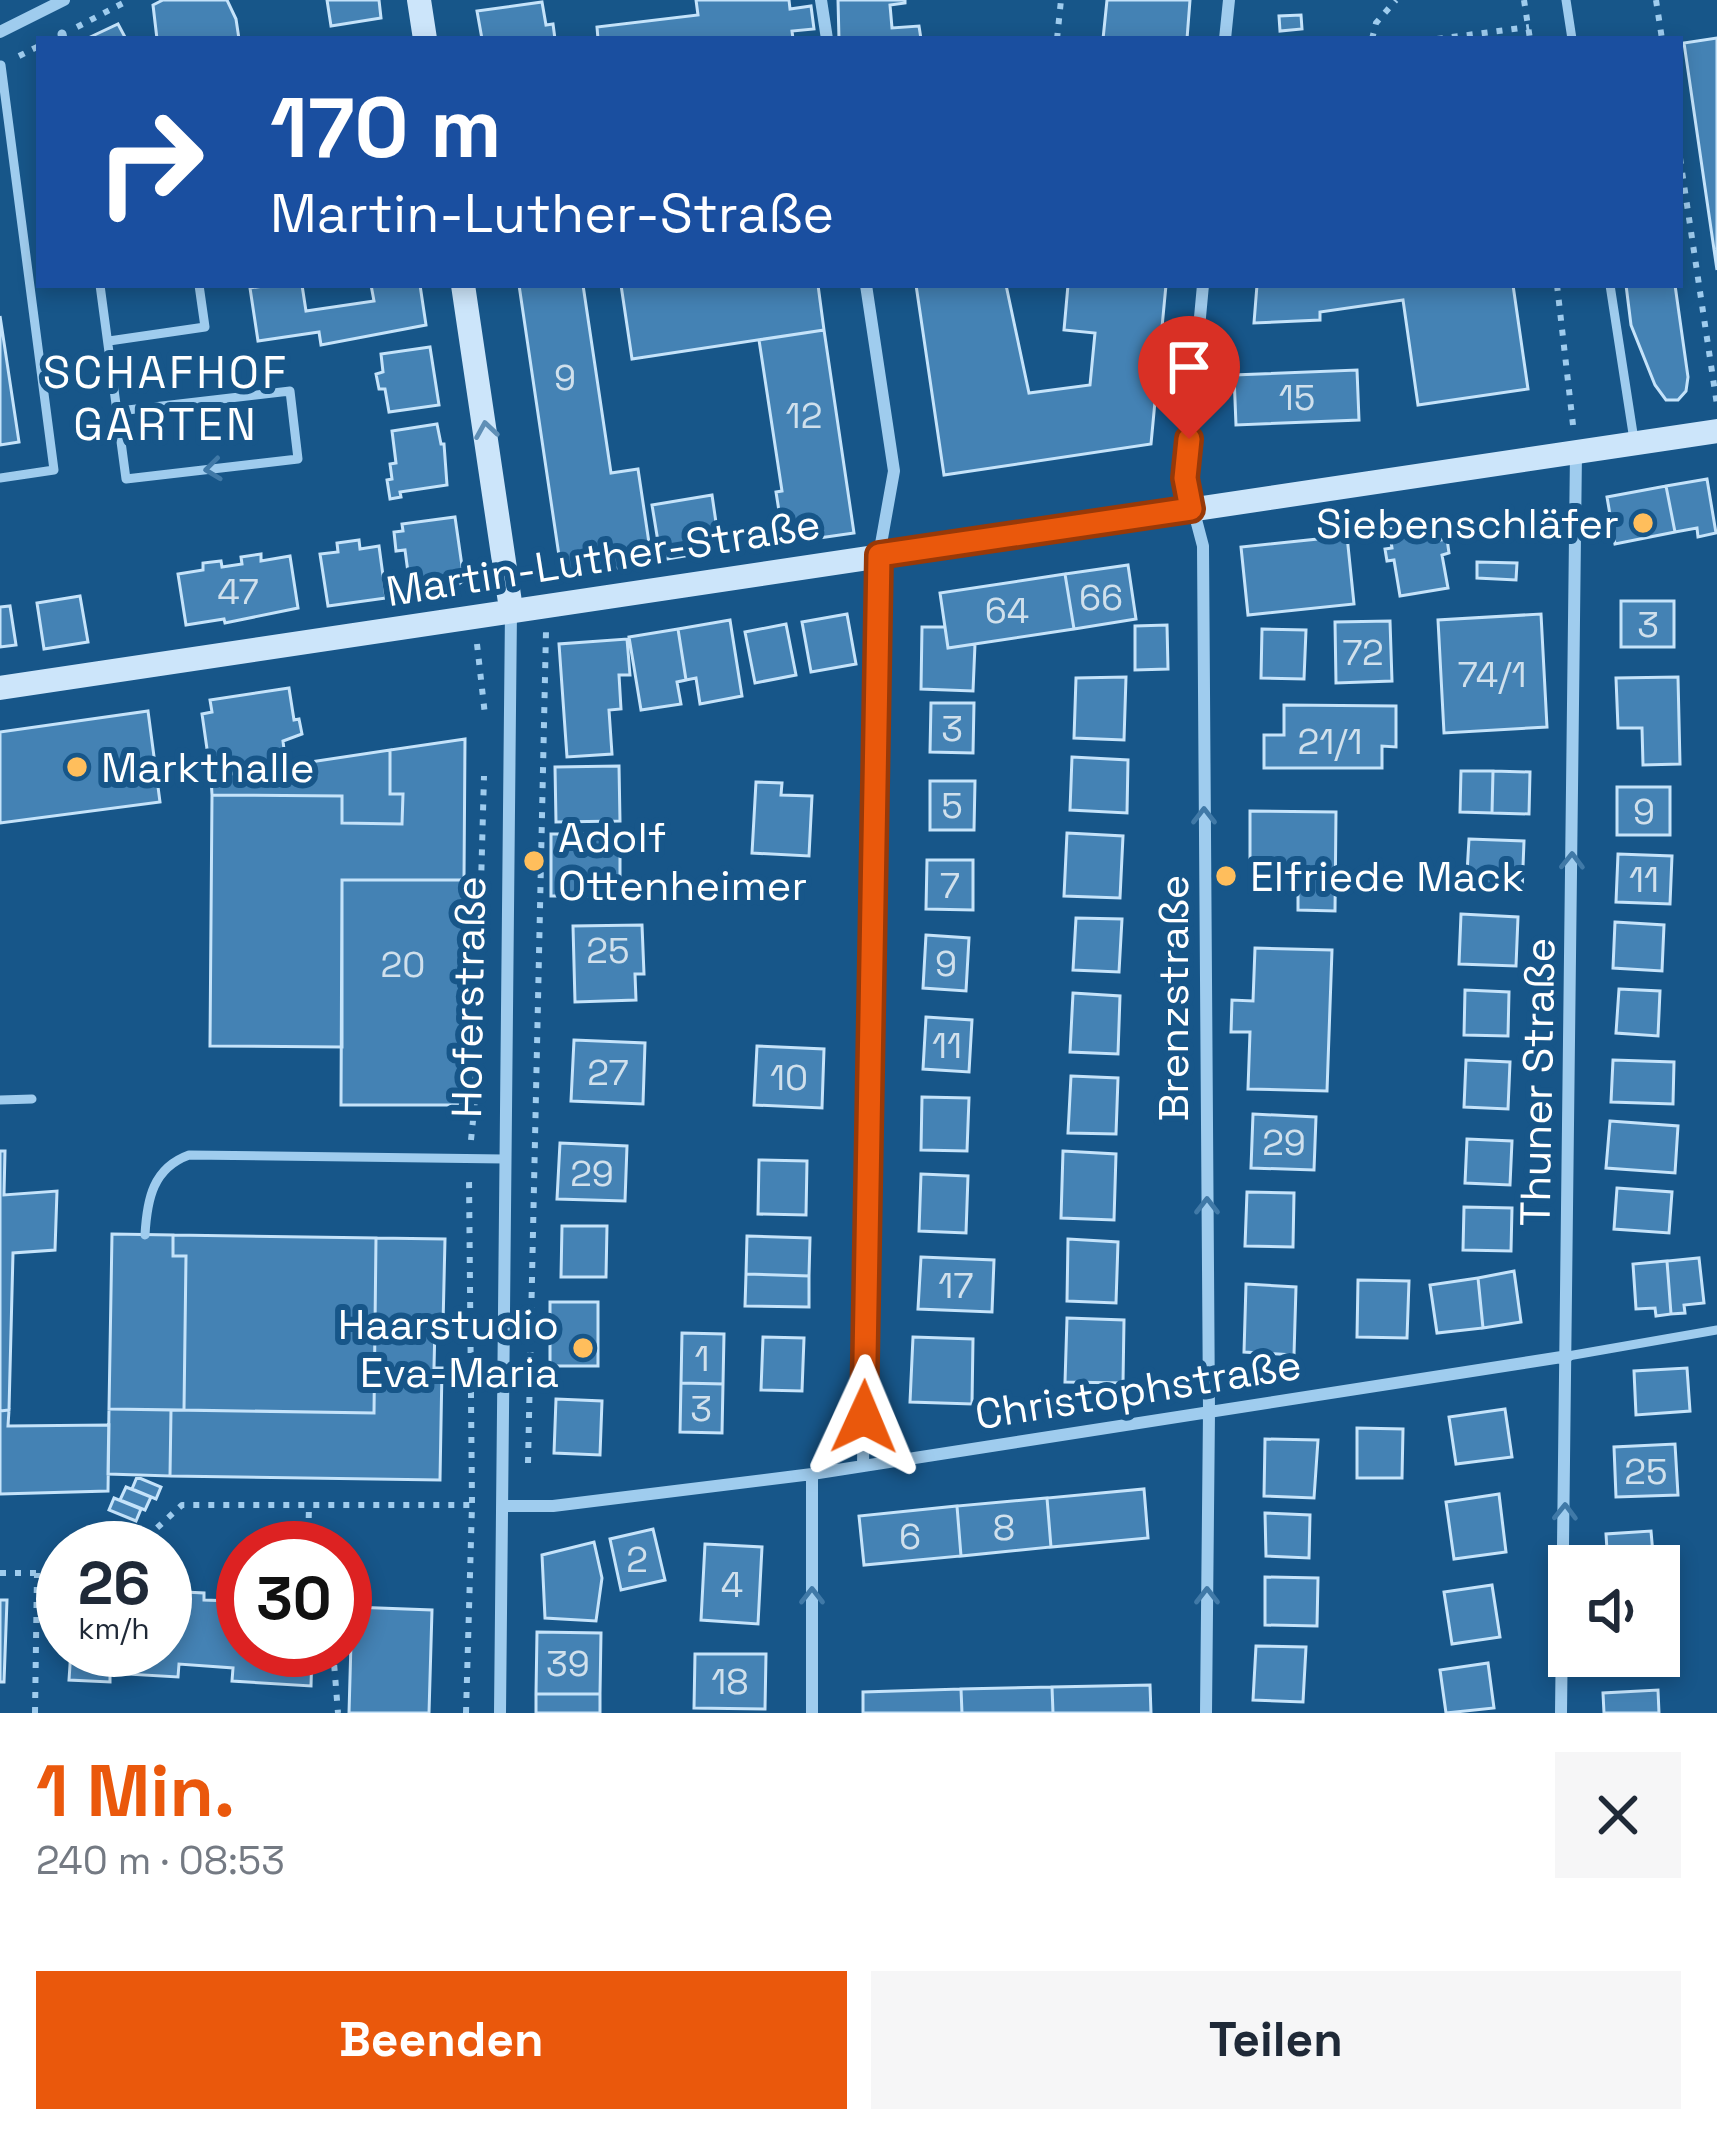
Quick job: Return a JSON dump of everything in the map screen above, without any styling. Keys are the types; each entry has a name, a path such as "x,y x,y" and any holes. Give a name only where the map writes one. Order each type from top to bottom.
{"street":[{"path":"0,32 64,0"},
{"path":"419,0 425,36"},
{"path":"821,0 827,36"},
{"path":"1225,36 1229,0"},
{"name":"Hoferstraße","path":"463,288 511,609 500,1713"},
{"path":"863,1464 879,555 894,471 866,288"},
{"name":"Brenzstraße","path":"1203,288 1185,478 1202,546 1209,1412 1206,1713"},
{"name":"Martin-Luther-Straße","path":"0,688 1717,431"},
{"name":"Thuner Straße","path":"1562,1713 1576,452"},
{"name":"Christophstraße","path":"503,1507 812,1474 1568,1356"},
{"path":"812,1474 812,1713"}],"lane":[{"path":"1566,0 1572,36"},
{"path":"0,478 54,470 2,64"},
{"path":"100,288 127,479 298,459 290,391 118,412"},
{"path":"109,341 205,327 199,288"},
{"path":"1610,288 1635,444"},
{"path":"0,1100 32,1099"},
{"path":"146,1235 147,1210 157,1178 175,1160 190,1155 504,1159"},
{"path":"1568,1356 1717,1330"}],"path":[{"path":"63,36 129,0"},
{"path":"1057,36 1061,0"},
{"path":"1373,36 1376,23 1396,0"},
{"path":"1524,0 1530,36"},
{"path":"1656,0 1662,36"},
{"path":"1460,36 1529,27"},
{"path":"1683,176 1717,405"},
{"path":"1557,288 1576,452"},
{"path":"527,1506 547,604"},
{"path":"471,616 481,660 485,720"},
{"path":"466,1713 472,1505 469,1159 476,1101 484,768"},
{"path":"164,1521 182,1504 503,1507"},
{"path":"309,1505 309,1521"},
{"path":"0,1573 36,1573"},
{"path":"35,1713 36,1643"},
{"path":"335,1677 338,1713"}],"building":[{"path":"163,0 227,0 239,36 157,36 153,5"},
{"path":"327,0 379,0 381,18 331,26"},
{"path":"696,0 789,0 790,9 811,6 814,29 792,31 793,36 598,36 597,27 698,15"},
{"path":"838,0 905,0 890,5 892,28 919,26 921,36 839,36"},
{"path":"1107,0 1190,0 1187,36 1103,36"},
{"path":"542,2 546,25 553,24 555,36 481,36 477,11"},
{"path":"1301,15 1302,29 1280,31 1279,16"},
{"path":"118,24 124,36 92,36"},
{"path":"1717,38 1717,270 1684,43"},
{"path":"250,288 302,288 306,311 374,301 372,288 420,288 426,325 321,345 319,332 258,341"},
{"path":"519,288 583,288 611,473 638,469 652,563 562,576"},
{"path":"621,288 818,288 824,330 632,359"},
{"path":"916,288 1007,288 1029,393 1090,385 1095,333 1064,330 1068,288 1166,288 1151,444 944,475"},
{"path":"1257,288 1513,288 1528,389 1418,405 1403,300 1320,312 1320,320 1254,323"},
{"path":"1626,288 1675,288 1688,377 1686,391 1678,400 1666,400 1655,385 1631,325"},
{"path":"0,316 19,442 0,445"},
{"path":"824,330 854,533 784,543 776,492 782,491 759,340"},
{"path":"430,347 439,405 389,412 385,389 379,389 376,374 383,372 381,354"},
{"path":"1357,370 1359,420 1236,425 1234,375"},
{"path":"437,424 444,444 447,485 400,492 401,497 390,499 387,480 392,479 390,464 396,463 392,431"},
{"path":"1707,479 1716,533 1698,537 1697,528 1675,532 1666,486"},
{"path":"1666,486 1675,532 1615,544 1607,497"},
{"path":"712,495 720,550 661,560 652,505"},
{"path":"455,517 464,580 452,589 411,595 405,550 396,551 394,532 403,531 402,524"},
{"path":"1437,521 1440,540 1447,539 1449,553 1442,555 1448,588 1400,596 1394,560 1387,561 1385,549 1392,548 1389,529"},
{"path":"1347,536 1354,604 1248,615 1241,547"},
{"path":"359,540 360,549 379,546 386,598 328,606 320,554 338,552 337,543"},
{"path":"261,554 261,561 290,556 298,608 225,623 224,619 186,625 178,574 203,570 203,563 242,564 241,557"},
{"path":"1477,562 1517,563 1516,580 1477,578"},
{"path":"1128,565 1136,619 1074,629 1065,574"},
{"path":"1065,574 1074,629 948,648 940,593"},
{"path":"80,596 88,642 44,649 37,603"},
{"path":"1621,601 1674,601 1674,647 1621,647"},
{"path":"10,606 16,645 0,647 0,607"},
{"path":"847,614 856,664 811,672 802,622"},
{"path":"1541,614 1547,727 1444,733 1438,620"},
{"path":"730,620 742,696 700,704 696,678 686,680 678,629"},
{"path":"1390,621 1392,681 1336,683 1335,622"},
{"path":"786,624 796,675 755,683 745,632"},
{"path":"1167,625 1168,669 1135,670 1135,626"},
{"path":"922,627 945,627 948,648 975,644 973,691 921,689"},
{"path":"678,629 686,680 677,682 681,704 641,710 629,637"},
{"path":"1262,629 1306,630 1304,679 1261,678"},
{"path":"627,639 630,675 619,675 621,709 609,710 612,754 567,757 559,644"},
{"path":"1126,677 1124,740 1074,738 1076,678"},
{"path":"1678,677 1680,764 1643,765 1642,728 1618,728 1616,678"},
{"path":"289,688 294,720 299,719 302,734 283,741 286,766 211,777 202,714 212,712 210,700"},
{"path":"931,703 974,703 973,753 930,752"},
{"path":"1284,705 1396,706 1396,747 1382,746 1382,768 1264,768 1264,735 1284,735"},
{"name":"Markthalle","path":"148,711 160,802 0,823 0,732"},
{"path":"465,739 464,880 342,880 342,1047 210,1046 212,795 342,796 342,823 402,824 403,794 390,794 390,750"},
{"path":"390,750 390,794 403,794 402,824 342,823 342,796 212,795 211,777"},
{"path":"1072,757 1128,760 1127,813 1070,810"},
{"path":"619,766 620,821 556,822 555,767"},
{"path":"1461,771 1493,771 1492,813 1460,812"},
{"path":"1493,771 1530,772 1529,814 1492,813"},
{"path":"930,781 975,781 974,830 930,830"},
{"path":"756,782 782,783 781,795 812,796 809,856 752,853"},
{"path":"1617,787 1670,787 1670,835 1617,835"},
{"path":"1250,811 1336,812 1335,911 1298,910 1298,883 1250,883"},
{"path":"1067,833 1123,836 1120,898 1064,896"},
{"path":"551,834 620,834 620,896 551,896"},
{"path":"1469,839 1524,841 1522,893 1466,890"},
{"path":"1618,854 1672,856 1670,904 1616,902"},
{"path":"927,860 973,860 973,910 926,909"},
{"path":"342,880 464,880 462,1105 341,1105"},
{"path":"1461,914 1518,917 1516,966 1459,964"},
{"path":"1076,918 1122,919 1119,972 1073,970"},
{"path":"1615,922 1664,925 1662,971 1613,968"},
{"path":"642,925 644,974 635,974 636,1000 575,1002 573,926"},
{"path":"926,935 969,938 966,991 923,988"},
{"path":"1255,948 1332,950 1327,1091 1248,1089 1250,1032 1231,1032 1232,1000 1253,1001"},
{"path":"1619,989 1660,991 1658,1036 1616,1033"},
{"path":"1465,990 1509,992 1508,1036 1464,1035"},
{"path":"1073,993 1120,996 1118,1054 1070,1052"},
{"path":"926,1017 972,1020 969,1072 923,1069"},
{"path":"574,1040 645,1043 643,1104 571,1101"},
{"path":"757,1046 824,1049 822,1108 754,1105"},
{"path":"1466,1060 1510,1062 1508,1109 1464,1107"},
{"path":"1613,1060 1674,1062 1673,1104 1611,1102"},
{"path":"1071,1076 1118,1078 1116,1134 1068,1133"},
{"path":"922,1097 969,1098 967,1151 921,1150"},
{"path":"1253,1114 1316,1117 1314,1170 1251,1168"},
{"path":"1610,1121 1678,1126 1675,1173 1606,1168"},
{"path":"1467,1139 1512,1141 1510,1185 1465,1183"},
{"path":"560,1143 627,1146 625,1201 557,1199"},
{"path":"0,1151 5,1151 4,1195 57,1191 55,1250 13,1253 9,1410 0,1411"},
{"path":"1063,1151 1116,1154 1114,1220 1061,1218"},
{"path":"759,1160 807,1161 806,1215 758,1214"},
{"path":"921,1174 968,1176 966,1233 919,1231"},
{"path":"1617,1188 1672,1192 1669,1233 1614,1229"},
{"path":"1247,1192 1294,1193 1293,1247 1245,1246"},
{"path":"1464,1207 1512,1208 1511,1251 1463,1250"},
{"path":"562,1226 607,1226 606,1277 561,1277"},
{"path":"112,1234 173,1235 173,1256 186,1256 184,1410 109,1409"},
{"path":"173,1235 376,1238 374,1413 184,1410 186,1256 173,1256"},
{"path":"747,1236 810,1238 809,1276 746,1274"},
{"path":"376,1238 445,1239 443,1325 435,1325 434,1368 442,1368 440,1480 170,1476 171,1410 374,1413"},
{"path":"1068,1239 1118,1242 1116,1303 1067,1301"},
{"path":"921,1257 994,1260 992,1312 918,1309"},
{"path":"1699,1258 1704,1303 1684,1305 1685,1313 1671,1314 1667,1261"},
{"path":"1667,1261 1671,1314 1656,1316 1655,1308 1636,1309 1633,1264"},
{"path":"1514,1271 1521,1322 1483,1328 1478,1278"},
{"path":"746,1274 809,1276 809,1307 745,1306"},
{"path":"1478,1278 1483,1328 1437,1333 1430,1285"},
{"path":"1358,1280 1409,1281 1407,1338 1357,1337"},
{"path":"1246,1284 1296,1287 1294,1355 1244,1352"},
{"path":"550,1302 598,1302 598,1366 550,1366"},
{"path":"1067,1318 1124,1320 1123,1383 1065,1382"},
{"path":"682,1333 724,1334 723,1384 681,1383"},
{"path":"763,1337 804,1338 802,1391 761,1390"},
{"path":"913,1337 973,1339 972,1404 910,1402"},
{"path":"1687,1368 1690,1411 1636,1415 1634,1371"},
{"path":"681,1383 723,1384 722,1433 680,1432"},
{"path":"556,1399 602,1401 600,1455 554,1453"},
{"path":"109,1409 171,1410 170,1476 108,1474"},
{"path":"1505,1409 1512,1457 1456,1464 1449,1417"},
{"path":"9,1410 8,1426 109,1425 108,1491 0,1494 0,1411"},
{"path":"1357,1428 1403,1429 1402,1478 1357,1478"},
{"path":"1265,1439 1318,1440 1314,1498 1264,1496"},
{"path":"1675,1444 1678,1495 1616,1497 1614,1447"},
{"path":"137,1477 161,1487 156,1499 132,1489"},
{"path":"126,1487 151,1497 145,1510 120,1500"},
{"path":"1144,1489 1148,1538 1051,1547 1047,1498"},
{"path":"1499,1494 1506,1552 1454,1559 1446,1502"},
{"path":"114,1498 141,1509 136,1521 109,1510"},
{"path":"1047,1498 1051,1547 961,1556 957,1506"},
{"path":"957,1506 961,1556 864,1565 859,1516"},
{"path":"1265,1513 1310,1515 1309,1558 1266,1556"},
{"path":"653,1529 665,1580 621,1590 610,1539"},
{"path":"1651,1531 1652,1545 1607,1545 1606,1534"},
{"path":"594,1542 602,1578 596,1621 545,1618 542,1555"},
{"path":"705,1544 762,1547 758,1624 701,1620"},
{"path":"1265,1577 1318,1578 1317,1626 1265,1625"},
{"path":"1492,1585 1500,1637 1452,1644 1444,1592"},
{"path":"192,1592 216,1600 216,1667 192,1665"},
{"path":"0,1600 7,1600 4,1682 0,1682"},
{"path":"372,1608 432,1610 429,1713 349,1713 350,1677 372,1677"},
{"path":"537,1632 601,1633 600,1694 536,1694"},
{"path":"1256,1646 1306,1647 1303,1702 1253,1700"},
{"path":"695,1654 766,1654 765,1709 694,1708"},
{"path":"1488,1663 1494,1708 1446,1713 1440,1670"},
{"path":"69,1677 110,1677 110,1682"},
{"path":"232,1677 311,1677 311,1686 232,1681"},
{"path":"1150,1685 1151,1713 1053,1713 1052,1687"},
{"path":"1052,1687 1053,1713 962,1713 961,1689"},
{"path":"961,1689 962,1713 863,1713 863,1692"},
{"path":"1658,1690 1659,1713 1604,1713 1603,1693"},
{"path":"536,1694 600,1694 600,1713 536,1713"}],"place":[{"name":"Siebenschläfer","path":"1643,523"},
{"name":"Markthalle","path":"77,767"},
{"name":"Adolf Ottenheimer","path":"534,861"},
{"name":"Elfriede Mack","path":"1226,876"},
{"name":"Haarstudio Eva-Maria","path":"583,1348"}],"district":[{"name":"SCHAFHOF GARTEN","path":"166,398"}],"route":[{"path":"864,1417 879,555 1191,509 1185,478 1189,439"}]}
